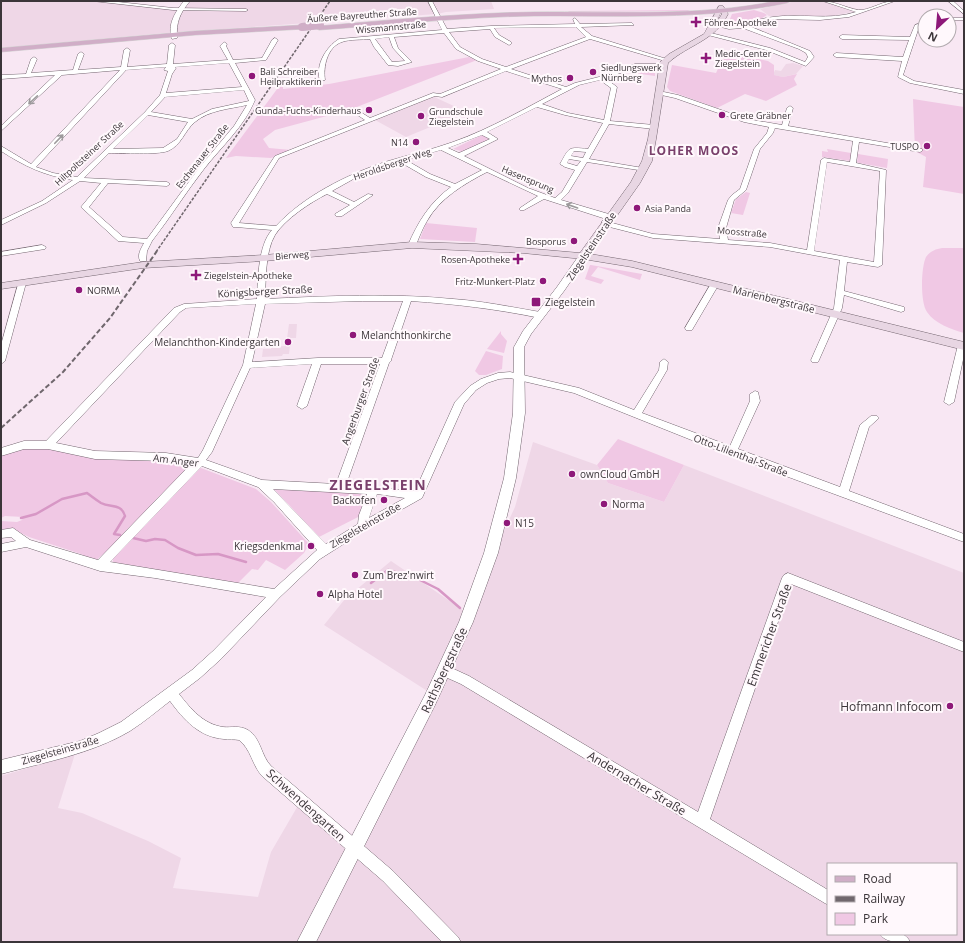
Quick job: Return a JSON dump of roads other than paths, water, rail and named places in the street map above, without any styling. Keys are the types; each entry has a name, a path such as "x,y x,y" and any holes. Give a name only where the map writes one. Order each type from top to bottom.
{"main road":[{"name":"Äußere Bayreuther Straße","path":"721,10 766,1"},
{"name":"Äußere Bayreuther Straße","path":"440,17 508,14 721,10 765,6 787,1"},
{"name":"Äußere Bayreuther Straße","path":"1,52 440,17 558,10 689,11"},
{"path":"665,63 719,26 725,14 721,10 707,34"},
{"name":"Ziegelsteinstraße","path":"584,256 607,220 635,184 650,151 665,63"},
{"name":"Bierweg","path":"1,286 143,265 264,258 412,245 499,248 584,256"},
{"name":"Marienbergstraße","path":"584,256 640,266 963,345"}],"street":[{"path":"95,1 179,10 246,10"},
{"path":"173,39 175,20 179,10 187,1"},
{"path":"430,1 436,14 440,17 445,30 458,48 474,57 566,89"},
{"path":"433,1 442,13 440,17"},
{"path":"825,1 863,12"},
{"path":"719,26 729,28 773,18 831,18 863,12 893,1"},
{"path":"950,1 964,13"},
{"path":"955,4 964,4"},
{"path":"575,13 574,16 576,24 590,37 665,63"},
{"name":"Wissmannstraße","path":"322,80 321,73 323,61 334,45 341,40 491,27 632,24"},
{"path":"707,34 768,49 806,64 811,57 806,50 745,25"},
{"path":"917,26 904,59 900,76 908,81 964,92"},
{"path":"491,27 497,36 509,43"},
{"path":"372,37 377,47 390,64 409,62 396,48 391,35"},
{"path":"277,228 236,225 235,223 277,157 435,94 440,96 590,37"},
{"path":"842,37 912,39"},
{"name":"Hiltpoltsteiner Straße","path":"1,224 60,194 147,113 163,94 169,74 167,71 170,66 173,39"},
{"path":"2,77 264,59 275,40"},
{"path":"107,151 164,150 171,148 192,121 207,113 251,102 252,100 246,88 223,46 224,44"},
{"path":"32,167 124,71 127,50"},
{"path":"76,72 81,54"},
{"path":"836,55 904,59"},
{"path":"28,75 34,59"},
{"name":"Heroldsberger Weg","path":"100,566 130,533 200,462 210,446 247,365 261,302 262,268 270,239 277,228 296,210 326,191 369,170 443,148 538,105 576,84 601,78 635,66 665,63"},
{"path":"1,129 60,73"},
{"path":"556,201 565,193 586,160 607,122 614,87 601,78"},
{"path":"163,94 246,88"},
{"path":"659,93 676,96 738,119 920,150"},
{"name":"Eschenauer Straße","path":"143,259 143,252 149,241 201,169 243,119 251,102"},
{"path":"538,105 570,116 654,127"},
{"path":"784,128 790,108"},
{"path":"352,109 370,120"},
{"path":"147,113 192,121"},
{"path":"724,240 722,228 731,200 743,190 757,149 770,133 772,126"},
{"path":"459,156 495,139 481,132"},
{"path":"810,252 824,160 853,164 856,139"},
{"path":"1,148 32,167 50,174 106,181 167,184"},
{"name":"Hasensprung","path":"443,148 486,170 543,196 607,220"},
{"path":"580,169 563,164 572,149 590,151"},
{"path":"568,157 642,170"},
{"path":"402,160 414,169 433,179 456,187"},
{"name":"Moosstraße","path":"607,220 653,236 724,240 770,245 878,265 884,170 853,164"},
{"path":"412,245 424,217 439,200 456,187 486,170"},
{"path":"106,181 85,207 121,239 149,241"},
{"path":"326,191 354,204"},
{"path":"339,214 370,195"},
{"path":"522,209 543,196"},
{"path":"1,254 42,247"},
{"name":"Ziegelsteinstraße","path":"518,376 519,347 527,333 584,256"},
{"path":"815,360 835,314 840,292 844,259"},
{"path":"1,360 11,328 22,283"},
{"path":"689,328 715,284"},
{"path":"840,292 901,309"},
{"name":"Königsberger Straße","path":"48,445 177,310 184,306 316,299 408,299 471,303 540,315"},
{"name":"Angerburger Straße","path":"340,488 387,361 408,299"},
{"path":"1,329 11,328"},
{"path":"950,402 963,345"},
{"path":"247,365 318,361 387,361"},
{"path":"302,406 318,361"},
{"path":"636,415 663,370 664,362"},
{"path":"418,495 453,415 465,395 478,384 492,378 505,375 518,376"},
{"name":"Otto-Lilienthal-Straße","path":"518,376 576,390 732,452 964,538"},
{"name":"Rathsbergstraße","path":"306,942 445,670 477,593 502,515 510,478 517,434 519,404 518,376"},
{"path":"732,452 755,401 755,394"},
{"path":"843,493 865,425 874,418"},
{"name":"Am Anger","path":"1,452 24,445 48,445 95,455 166,457 200,462 262,484 373,490 418,495"},
{"path":"262,484 278,499 324,550"},
{"path":"363,526 364,515 373,490"},
{"name":"Ziegelsteinstraße","path":"1,767 80,747 103,738 126,726 171,694 217,655 276,594 324,550 418,495"},
{"path":"1,534 13,532 26,543 100,566 155,573 276,594"},
{"path":"1,548 26,543"},
{"name":"Emmericher Straße","path":"702,822 788,578 964,647"},
{"name":"Andernacher Straße","path":"445,670 465,680 827,897"},
{"name":"Schwendengarten","path":"171,694 190,718 199,725 210,730 223,733 243,734 250,740 262,765 354,848"},
{"path":"354,848 388,876 453,942"},
{"path":"890,935 902,942"}],"waterway":[{"path":"21,518 36,514 62,499 87,493 101,503 121,509 125,516 114,534 120,535"},
{"path":"133,538 146,541 155,539 165,540 178,548 196,555 218,554 246,562"},
{"path":"371,583 388,570 416,578 438,589 460,608"}],"railway":[{"path":"156,252 330,1"},
{"path":"1,428 63,372 110,318 157,251"}],"place":[{"name":"Föhren-Apotheke","path":"696,22"},
{"name":"Medic-Center Ziegelstein","path":"706,58"},
{"name":"Siedlungswerk Nürnberg","path":"593,72"},
{"name":"Bali Schreiber Heilpraktikerin","path":"252,76"},
{"name":"Mythos","path":"570,78"},
{"name":"Gunda-Fuchs-Kinderhaus","path":"369,110"},
{"name":"Grete Gräbner","path":"722,115"},
{"name":"Grundschule Ziegelstein","path":"421,116"},
{"name":"N14","path":"416,142"},
{"name":"TUSPO","path":"927,146"},
{"name":"Asia Panda","path":"637,208"},
{"name":"Bosporus","path":"574,241"},
{"name":"Rosen-Apotheke","path":"518,259"},
{"name":"Ziegelstein-Apotheke","path":"196,275"},
{"name":"Fritz-Munkert-Platz","path":"543,281"},
{"name":"NORMA","path":"79,290"},
{"name":"Ziegelstein","path":"536,302"},
{"name":"Melanchthonkirche","path":"353,335"},
{"name":"Melanchthon-Kindergarten","path":"288,342"},
{"name":"ownCloud GmbH","path":"572,474"},
{"name":"Backofen","path":"384,500"},
{"name":"Norma","path":"604,504"},
{"name":"N15","path":"507,523"},
{"name":"Kriegsdenkmal","path":"311,546"},
{"name":"Zum Brez'nwirt","path":"355,575"},
{"name":"Alpha Hotel","path":"320,594"},
{"name":"Hofmann Infocom","path":"950,706"}],"district":[{"name":"LOHER MOOS","path":"694,150"},
{"name":"ZIEGELSTEIN","path":"378,484"}]}
